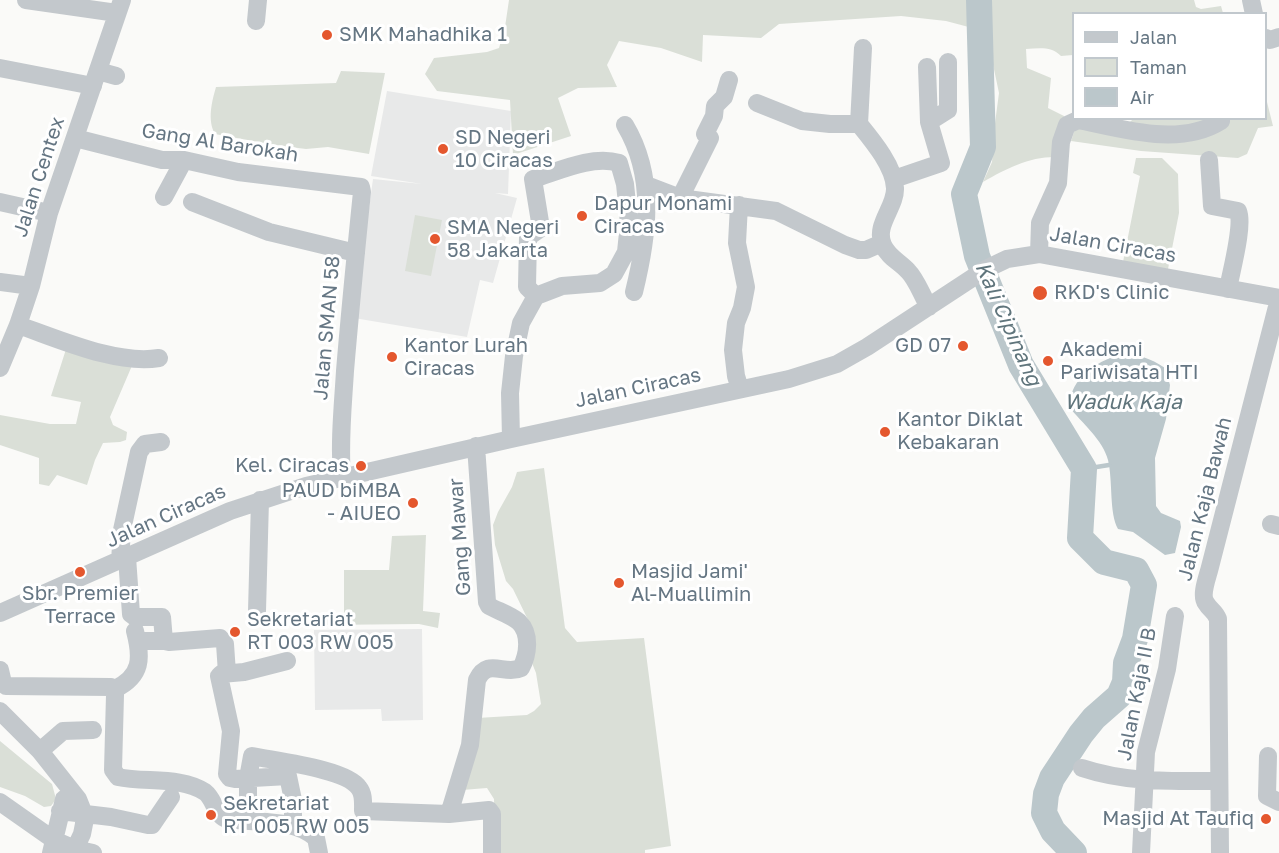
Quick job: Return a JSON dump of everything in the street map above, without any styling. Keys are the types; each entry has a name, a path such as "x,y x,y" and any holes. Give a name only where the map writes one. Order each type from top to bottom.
{"street":[{"path":"26,0 119,7"},
{"path":"256,21 258,0"},
{"name":"Jalan Centex","path":"0,367 31,286 49,213 119,7"},
{"path":"863,48 859,124 878,147 894,179 895,192 882,227 882,243 892,258 909,272 928,307"},
{"path":"928,122 948,110 948,62"},
{"path":"894,179 941,163 928,122 927,67"},
{"path":"0,68 95,79 116,76"},
{"path":"680,198 710,138 705,134 714,116 713,108 724,97 729,80"},
{"path":"757,104 802,121 859,124"},
{"path":"1039,254 1040,223 1058,183 1061,142 1067,124 1078,120 1153,133 1183,134 1203,131 1221,121"},
{"path":"625,125 635,142 648,202 645,242 634,292"},
{"name":"Gang Al Barokah","path":"75,138 162,160 184,160 238,172 358,185"},
{"path":"164,197 184,160"},
{"path":"511,439 510,393 514,356 521,322 536,296 562,286 600,283 614,274 626,252 629,223 625,184 619,164 609,160 589,163 533,179 541,228 528,237 527,287 536,296"},
{"path":"1209,160 1212,207 1238,211 1240,215 1239,234 1228,289"},
{"name":"Jalan SMAN 58","path":"342,477 343,396 362,192 358,185"},
{"path":"646,185 680,198 776,211 859,250 866,250 882,243"},
{"path":"0,201 49,213"},
{"path":"192,202 269,232 356,253"},
{"path":"739,205 737,243 746,287 742,308 736,322 733,350 740,389"},
{"name":"Jalan Ciracas","path":"0,613 208,520 260,500 342,477 476,446 789,379 837,364 867,348 973,276 1000,262 1022,256 1039,254 1279,299"},
{"path":"0,282 31,286"},
{"name":"Jalan Kaja Bawah","path":"1220,853 1218,619 1216,612 1205,603 1204,595 1279,299"},
{"path":"18,325 97,352 149,360 159,358"},
{"path":"161,442 141,446 122,530 123,559 131,614 135,617 162,617 164,640"},
{"name":"Gang Mawar","path":"449,814 470,745 477,680 485,669 516,671 521,668 527,645 523,628 518,621 489,606 487,602 476,446"},
{"path":"256,611 260,500"},
{"name":"Jalan Kaja II B","path":"1138,853 1146,752 1167,669 1175,616"},
{"path":"0,670 6,686 107,686 115,689 129,682 136,672 139,653 136,635 169,642 223,640 227,673"},
{"path":"288,661 219,676 231,731 227,774 232,779 288,776 293,800 293,826"},
{"path":"115,689 113,770 116,776 199,789 209,796 216,812 221,817 293,826 307,831 316,838 319,853"},
{"path":"0,711 40,751 78,799 84,814 82,834 71,851"},
{"path":"40,751 63,731 93,730"},
{"path":"248,821 248,778 252,756 314,768 348,779 359,786 363,796 363,811 449,814 489,810 492,814 492,853"},
{"path":"1268,756 1267,796 1279,802"},
{"path":"1082,768 1105,775 1144,780 1219,781"},
{"path":"52,847 68,787"},
{"path":"60,811 152,825 171,797"},
{"path":"0,802 52,847 93,853"}],"shaded area":[{"name":"SMA Negeri 58 Jakarta","path":"387,91 511,111 508,194 495,193 517,198 493,283 480,280 467,337 354,318 373,179 422,184 371,176"},
{"path":"422,629 423,720 382,721 381,709 315,710 314,630"}],"green space":[{"path":"509,0 1194,0 1196,7 1201,9 1221,6 1223,12 1072,12 1072,55 1061,56 1045,48 1026,49 1027,68 1051,78 1048,108 1064,116 1055,157 1026,161 983,182 992,162 999,93 991,55 980,30 946,21 901,16 779,24 761,38 703,35 702,62 661,48 619,41 607,65 617,87 578,88 558,98 571,136 513,155 510,100 437,91 425,74 434,58 487,52 499,48"},
{"path":"341,71 385,73 369,154 328,147 306,149 275,145 215,134 211,117 216,87 336,83"},
{"path":"1267,102 1273,126 1258,128 1247,154 1238,158 1141,151 1071,141 1076,126 1128,124 1132,120 1267,120"},
{"path":"1136,158 1162,158 1178,174 1179,213 1168,269 1123,262 1140,176 1133,173"},
{"path":"415,215 442,220 431,276 405,271"},
{"path":"68,343 134,361 110,417 113,425 127,432 126,440 103,443 87,485 57,475 49,486 39,484 39,458 0,445 0,415 50,424 76,424 81,402 51,396"},
{"path":"544,468 565,628 577,642 644,638 671,846 645,850 645,853 495,853 494,799 487,788 462,790 477,718 527,715 541,704 532,663 531,626 513,589 506,581 495,545 493,525 517,472"},
{"path":"426,535 423,611 440,613 438,628 419,624 323,625 322,616 344,614 344,570 389,570 392,536"},
{"path":"0,741 52,784 56,799 51,806 44,807 25,796 0,787"}],"water":[{"name":"Waduk Kaja","path":"1120,354 1149,359 1165,368 1170,385 1166,419 1155,458 1156,506 1161,513 1180,521 1181,527 1175,553 1165,555 1133,532 1118,529 1113,514 1108,460 1097,439 1069,407 1074,387 1079,379 1093,367"}],"waterway":[{"name":"Kali Cipinang","path":"979,0 983,147 964,194 977,256 1021,365 1084,469 1080,538 1104,562 1136,570 1144,585 1135,639 1126,663 1125,682 1119,696 1094,718 1081,734 1052,778 1046,794 1044,813 1053,831 1074,853"},
{"path":"1084,469 1109,465"}],"place":[{"name":"SMK Mahadhika 1","path":"327,35"},
{"name":"SD Negeri 10 Ciracas","path":"443,149"},
{"name":"Dapur Monami Ciracas","path":"582,216"},
{"name":"SMA Negeri 58 Jakarta","path":"435,239"},
{"name":"RKD's Clinic","path":"1040,293"},
{"name":"GD 07","path":"963,346"},
{"name":"Kantor Lurah Ciracas","path":"392,357"},
{"name":"Akademi Pariwisata HTI","path":"1048,361"},
{"name":"Kantor Diklat Kebakaran","path":"885,432"},
{"name":"Kel. Ciracas","path":"361,466"},
{"name":"PAUD biMBA - AIUEO","path":"413,503"},
{"name":"Sbr. Premier Terrace","path":"80,572"},
{"name":"Masjid Jami' Al-Muallimin","path":"619,583"},
{"name":"Sekretariat RT 003 RW 005","path":"235,632"},
{"name":"Sekretariat RT 005 RW 005","path":"211,815"},
{"name":"Masjid At Taufiq","path":"1266,819"}]}
